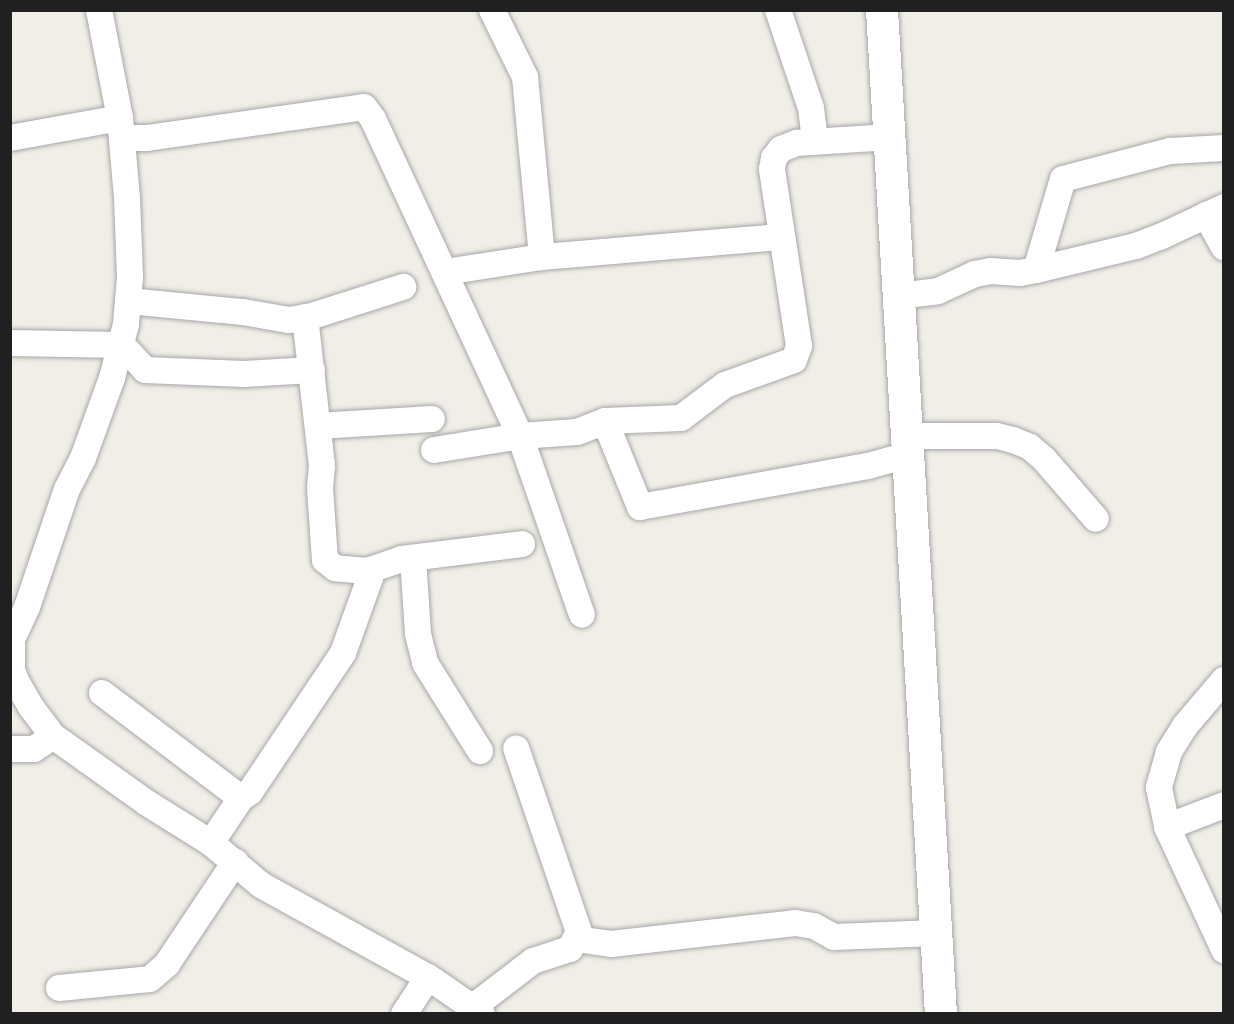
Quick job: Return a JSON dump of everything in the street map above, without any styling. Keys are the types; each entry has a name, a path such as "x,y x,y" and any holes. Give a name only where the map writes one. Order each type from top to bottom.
{"street":[{"path":"99,10 121,128 130,278 128,301 122,345 83,458 68,489 27,608 12,639 11,669 31,707 54,736 147,803 211,843 261,885 428,977 477,1010 533,961 570,949 576,939 578,926 516,748"},
{"path":"492,10 525,76 542,257"},
{"path":"778,10 811,108 815,142"},
{"path":"882,10 941,1014"},
{"path":"10,138 121,128 147,138 364,107 374,118 520,436 582,615"},
{"path":"434,450 520,436 577,432 605,421 681,417 736,379 794,360 799,346 772,169 774,158 781,148 797,143 889,138"},
{"path":"1036,270 1063,179 1170,151 1224,148"},
{"path":"899,296 938,291 975,274 990,271 1020,273 1136,246 1215,211 1224,247"},
{"path":"445,272 542,257 782,237"},
{"path":"128,301 243,312 289,320 305,318 403,287"},
{"path":"305,318 318,426 325,560 336,568 367,571 393,561 522,544"},
{"path":"10,343 122,345 146,370 244,374 312,369"},
{"path":"318,426 432,419"},
{"path":"605,421 640,507 867,466 907,446 997,436 1030,447 1044,459 1096,519"},
{"path":"413,558 418,634 425,663 480,751"},
{"path":"211,843 241,798 250,792 343,652 370,583 367,571"},
{"path":"1224,680 1185,726 1169,752 1159,788 1167,828 1224,950"},
{"path":"102,693 241,798"},
{"path":"10,749 34,749 54,736"},
{"path":"1167,828 1224,805"},
{"path":"59,988 150,979 167,963 235,862"},
{"path":"576,939 611,944 795,923 814,926 834,937 936,933"},
{"path":"404,1014 428,977"}]}
